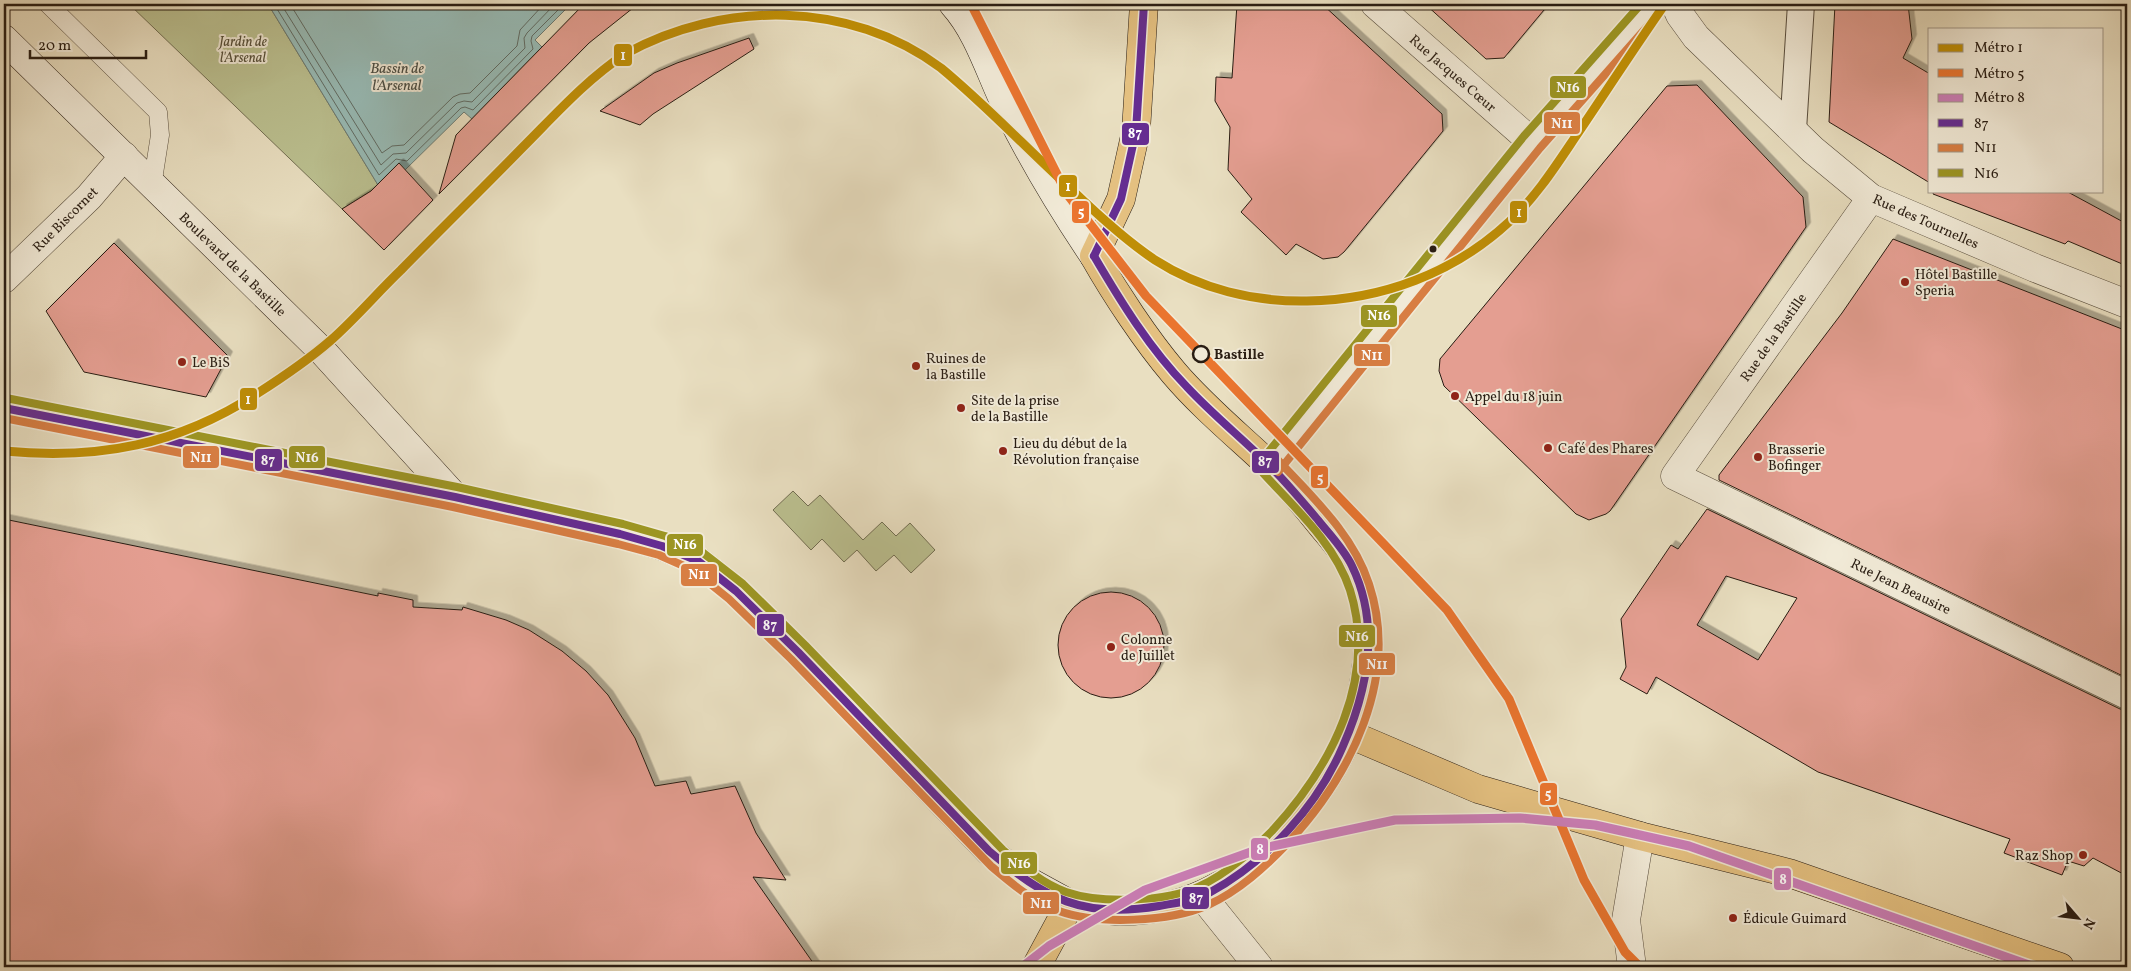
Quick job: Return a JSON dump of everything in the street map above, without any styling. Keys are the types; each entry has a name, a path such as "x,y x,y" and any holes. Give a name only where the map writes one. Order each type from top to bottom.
{"main road":[{"path":"1036,967 1070,904 1116,911 1155,908 1202,896 1252,864 1315,796 1336,763 1362,699 1366,668 1367,617 1360,587 1351,565 1336,543 1270,466 1222,422 1174,372 1105,276 1094,256 1121,199 1136,131 1144,4"},
{"path":"1349,734 1478,789 1640,836 1789,873 2060,967"}],"street":[{"path":"953,4 976,39 1008,111 1059,203 1094,256"},
{"name":"Rue Jacques Cœur","path":"1375,4 1532,142"},
{"path":"1270,466 1532,142 1654,4"},
{"name":"Rue des Tournelles","path":"1675,4 1680,16 1696,37 1793,130 1871,198 2035,268 2127,304"},
{"path":"1793,130 1801,4"},
{"name":"Boulevard de la Bastille","path":"4,39 324,353 455,497"},
{"name":"Rue Biscornet","path":"4,279 89,197 124,156"},
{"name":"Rue de la Bastille","path":"1675,476 1871,198"},
{"path":"4,408 455,497 620,534 662,546 698,561 736,591 798,652 989,851 1028,881 1070,904"},
{"name":"Rue Jean Beausire","path":"1675,476 2127,695"},
{"path":"1632,967 1626,920 1640,836"},
{"path":"1202,896 1259,967"}],"lane":[{"path":"48,4 158,112 160,135 152,186"}],"green space":[{"name":"Jardin de l'Arsenal","path":"129,4 268,4 378,185 342,209"},
{"path":"793,491 808,506 820,495 863,540 882,522 896,536 910,523 935,550 911,573 894,555 876,571 857,550 844,562 822,539 811,550 773,510"}],"water":[{"name":"Bassin de l'Arsenal","path":"268,4 571,4 535,40 542,47 472,119 464,112 405,170 378,185"}],"building":[{"path":"584,4 638,4 589,43 439,194 456,135"},
{"path":"1237,4 1322,4 1442,114 1443,131 1338,257 1323,259 1296,244 1286,255 1241,212 1252,199 1228,170 1230,127 1215,101 1216,77 1232,78"},
{"path":"1425,4 1549,4 1504,58 1486,59"},
{"path":"1835,4 1908,4 1912,39 1903,58 1928,73 1928,182 1829,122"},
{"path":"749,38 754,49 653,114 640,125 600,111 654,73"},
{"path":"1697,85 1803,197 1806,227 1610,511 1589,520 1576,514 1444,386 1439,371 1440,359 1667,86"},
{"path":"399,163 433,200 384,250 342,209 371,191"},
{"path":"1934,192 2068,192 2127,224 2127,266 2068,241 2065,244 1933,194"},
{"path":"1893,239 2127,331 2127,678 1719,480 1719,475 1842,313"},
{"path":"114,243 228,356 206,397 84,372 46,311"},
{"path":"1707,509 2120,709 2127,710 2127,876 2093,858 2084,866 2068,861 2062,875 2004,853 2010,839 1818,772 1656,677 1647,694 1620,679 1626,667 1621,619 1671,545 1678,549","holes":["1726,576 1797,598 1758,660 1697,625"]},
{"path":"4,519 378,596 378,593 413,600 413,607 462,610 463,607 506,620 529,630 562,651 586,671 608,695 635,738 655,786 686,781 691,794 735,786 756,833 786,880 753,877 816,967 4,967"},
{"name":"Colonne de Juillet","path":"1111,592 1131,596 1148,608 1160,625 1164,645 1160,665 1148,682 1131,694 1111,698 1091,694 1074,682 1062,665 1058,645 1062,625 1074,608 1091,596"}],"metro line":[{"name":"5","path":"971,4 1067,194 1146,296 1447,610 1509,699 1584,880 1625,952 1640,967"},
{"name":"1","path":"4,451 73,453 137,445 168,437 198,425 228,411 258,393 304,362 339,333 597,75 625,54 663,36 703,24 744,17 786,15 827,19 867,30 905,46 941,68 1102,218 1155,260 1190,279 1228,292 1267,299 1307,301 1362,295 1416,280 1465,256 1488,240 1519,212 1546,179 1665,4"},
{"name":"8","path":"1022,967 1049,946 1145,890 1259,849 1395,820 1520,818 1595,825 1689,846 2035,967"}],"transit line":[{"name":"87","path":"1094,256 1121,199 1136,131 1144,4"},
{"name":"N16","path":"1262,460 1524,136 1641,4"},
{"name":"N11","path":"1278,472 1540,148 1661,11"},
{"name":"87","path":"4,408 455,497 620,534 662,546 698,561 736,591 798,652 989,851 1010,868 1048,893 1086,907 1108,910 1159,906 1197,898 1209,893 1251,865 1288,830 1319,790 1343,746 1359,702 1367,656 1368,633 1366,611 1361,588 1352,566 1341,548 1276,472 1173,372 1137,324 1094,256"},
{"name":"N16","path":"6,398 457,487 623,524 665,536 702,552 743,584 805,645 1003,850 1033,874 1057,889 1080,896 1115,900 1152,898 1186,891 1210,881 1239,862 1272,831 1313,779 1330,750 1344,720 1353,688 1358,656 1357,623 1350,590 1335,557 1313,527 1263,473"},
{"name":"N11","path":"4,418 453,507 618,544 659,555 693,570 729,599 791,659 991,866 1023,892 1049,907 1075,915 1113,920 1154,918 1192,911 1230,893 1251,878 1288,843 1311,816 1332,787 1364,723 1374,689 1378,655 1377,619 1369,584 1362,566 1342,532 1277,459"}],"place":[{"name":"Hôtel Bastille Speria","path":"1905,282"},
{"name":"Bastille","path":"1201,354"},
{"name":"Le BiS","path":"182,362"},
{"name":"Ruines de la Bastille","path":"916,366"},
{"name":"Appel du 18 juin","path":"1455,396"},
{"name":"Site de la prise de la Bastille","path":"961,408"},
{"name":"Café des Phares","path":"1548,448"},
{"name":"Lieu du début de la Révolution française","path":"1003,451"},
{"name":"Brasserie Bofinger","path":"1758,457"},
{"name":"Colonne de Juillet","path":"1111,647"},
{"name":"Raz Shop","path":"2083,855"},
{"name":"Édicule Guimard","path":"1733,918"}]}
